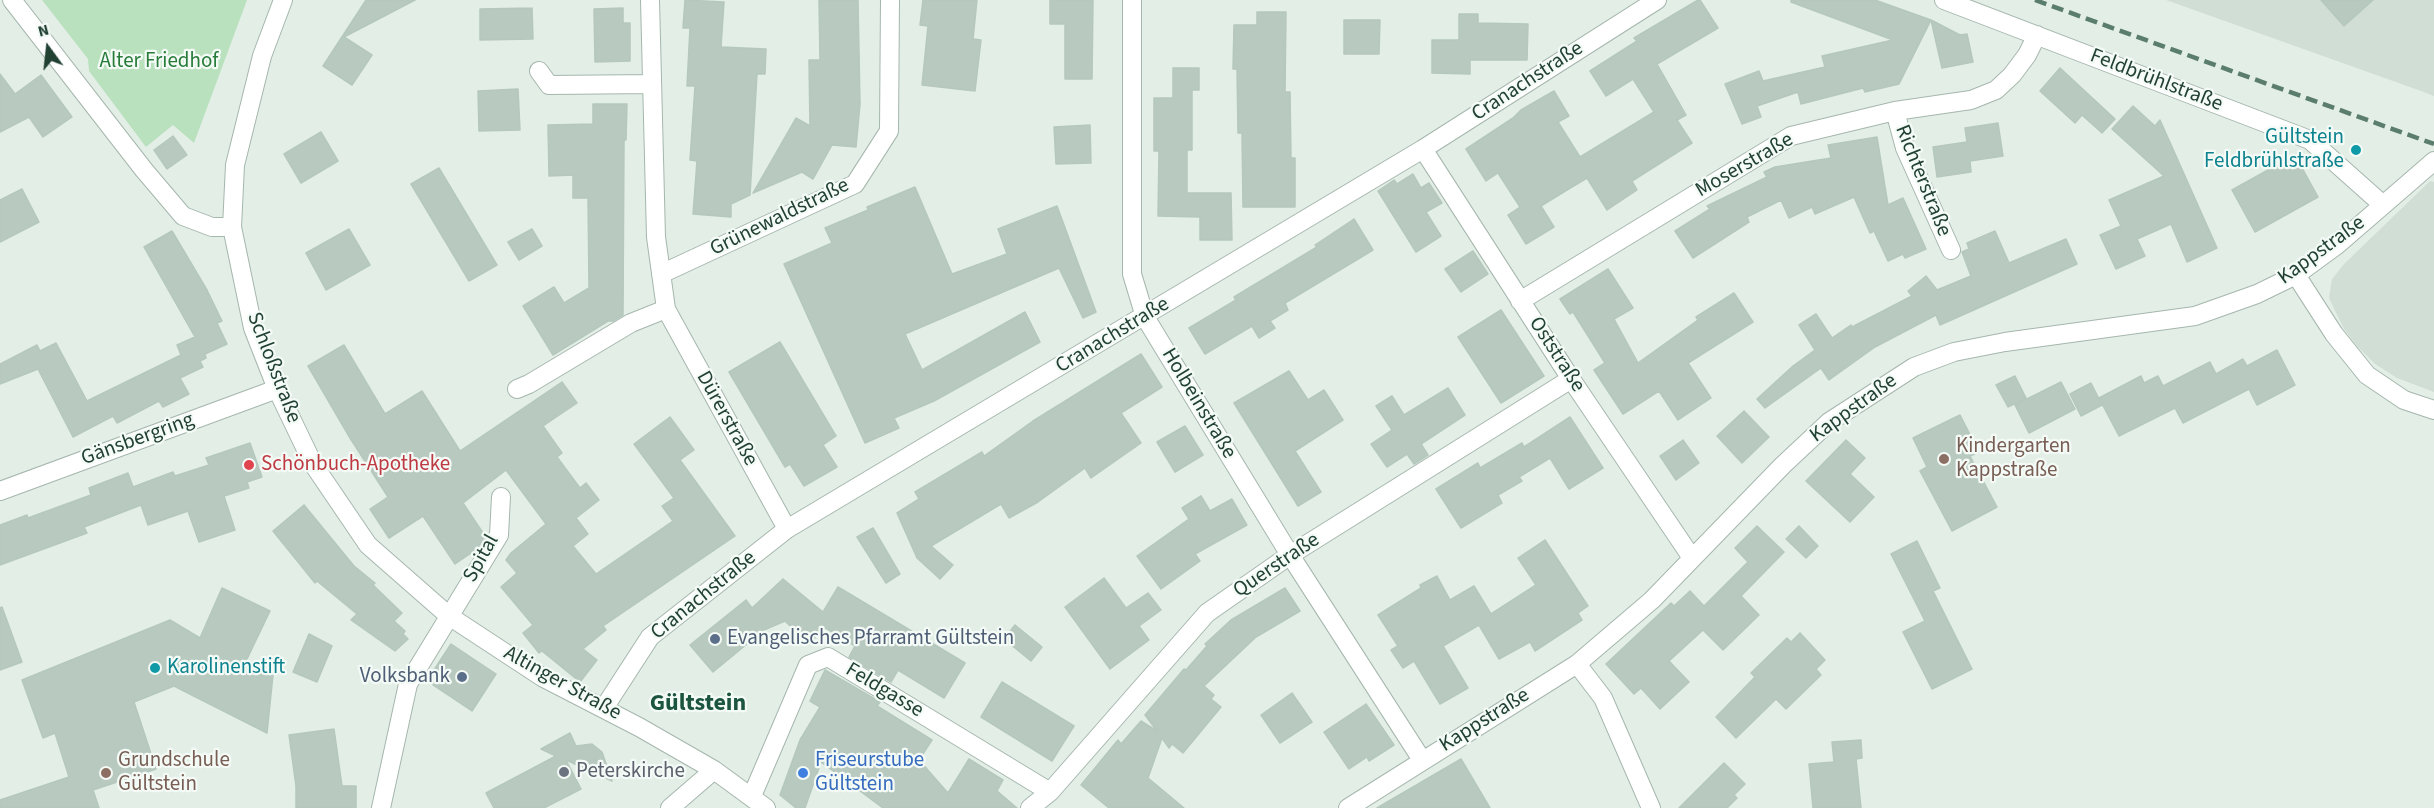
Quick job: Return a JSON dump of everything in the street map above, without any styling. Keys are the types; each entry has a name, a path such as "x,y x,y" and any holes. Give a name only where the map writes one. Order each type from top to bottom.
{"street":[{"path":"12,0 144,170 183,216 212,227 232,227"},
{"name":"Schloßstraße","path":"283,0 262,56 235,165 232,227 253,328 277,389 313,464 368,545 449,616"},
{"name":"Dürerstraße","path":"650,0 656,237 666,309 787,529"},
{"name":"Grünewaldstraße","path":"661,274 855,184 889,131 890,0"},
{"name":"Holbeinstraße","path":"1132,0 1132,273 1145,317 1290,555 1422,760"},
{"name":"Cranachstraße","path":"603,708 650,637 787,529 1423,149 1657,0"},
{"name":"Feldbrühlstraße","path":"1944,0 2310,140 2383,205"},
{"name":"Moserstraße","path":"1520,301 1791,136 1895,111 1971,100 1996,90 2012,75 2027,55 2037,35"},
{"path":"539,71 549,84 651,84"},
{"name":"Richterstraße","path":"1895,111 1905,148 1950,250"},
{"name":"Oststraße","path":"1423,149 1571,379 1692,558"},
{"name":"Kappstraße","path":"1348,808 1576,664 1652,600 1783,465 1829,422 1914,367 1954,352 2005,342 2195,316 2257,294 2296,275 2337,245 2434,161"},
{"path":"2296,275 2334,334 2367,375 2404,400 2434,410"},
{"path":"517,389 631,323 666,309"},
{"name":"Querstraße","path":"1030,808 1050,792 1207,613 1290,555 1571,379"},
{"name":"Gänsbergring","path":"0,491 277,389"},
{"name":"Spital","path":"381,808 408,684 499,535 501,497"},
{"name":"Altinger Straße","path":"449,616 542,677 714,770 759,802"},
{"name":"Feldgasse","path":"759,802 808,664 828,657 1050,792"},
{"path":"1576,664 1603,698 1650,808"},
{"path":"670,808 714,770"}],"shaded area":[{"path":"2166,0 2434,0 2434,96 2421,91"},
{"path":"2430,181 2434,182 2434,392 2397,378 2375,364 2344,329 2329,298 2332,279 2344,264"}],"green space":[{"name":"Alter Friedhof","path":"42,0 247,0 194,143 173,125 146,147 89,71 88,59"}],"building":[{"path":"366,0 415,0 344,37 372,55 352,85 323,66"},
{"path":"685,0 724,2 721,47 766,49 765,74 757,74 750,195 731,204 731,217 693,214 697,161 690,160 695,86 687,86 690,28 683,28"},
{"path":"819,0 858,0 860,104 856,147 832,145 813,179 802,172 753,193 796,118 810,126 809,60 820,60"},
{"path":"923,0 977,0 973,39 981,40 975,91 922,85 928,26 920,25"},
{"path":"1050,0 1093,0 1092,79 1065,79 1065,24 1050,24"},
{"path":"1698,0 1718,28 1657,64 1686,115 1677,120 1692,143 1632,181 1637,190 1607,210 1587,178 1567,190 1541,206 1554,227 1526,244 1508,215 1520,207 1498,173 1486,181 1466,149 1513,118 1521,110 1554,91 1569,116 1558,122 1580,157 1654,112 1633,79 1606,96 1590,71 1637,41 1634,38"},
{"path":"1791,0 1875,0 1931,20 1899,84 1865,92 1863,88 1801,104 1798,92 1757,106 1761,117 1742,124 1725,84 1759,71 1763,81 1825,67 1822,56 1893,40 1791,2"},
{"path":"2321,0 2373,0 2344,26"},
{"path":"532,8 533,39 480,40 480,9"},
{"path":"623,8 623,23 630,23 630,61 595,62 594,9"},
{"path":"1257,12 1286,12 1285,92 1290,92 1291,158 1295,158 1295,207 1243,207 1242,133 1238,133 1237,69 1233,69 1234,25 1257,25"},
{"path":"1459,14 1478,14 1478,23 1528,24 1527,60 1470,60 1470,74 1432,73 1432,40 1459,40"},
{"path":"1344,20 1380,20 1379,54 1344,54"},
{"path":"1931,20 1960,35 1967,34 1973,62 1942,68"},
{"path":"1173,68 1199,68 1199,90 1192,90 1192,150 1187,150 1187,193 1231,193 1232,240 1200,240 1200,217 1158,216 1159,151 1154,151 1154,98 1173,98"},
{"path":"2060,68 2115,119 2102,133 2082,115 2075,123 2040,91"},
{"path":"0,74 15,94 41,75 72,117 43,137 29,117 0,132"},
{"path":"518,89 520,130 479,131 478,91"},
{"path":"593,104 627,104 626,140 624,140 623,315 613,321 608,321 553,355 523,306 554,287 564,303 589,288 588,198 573,198 573,175 549,176 548,125 593,124"},
{"path":"2133,106 2155,126 2160,120 2217,248 2187,262 2171,224 2137,239 2145,256 2116,269 2100,235 2121,226 2109,200 2164,176 2112,129"},
{"path":"1998,123 2003,156 1970,161 1971,172 1937,177 1933,147 1967,142 1965,128"},
{"path":"1090,125 1091,163 1056,164 1054,127"},
{"path":"321,132 338,161 301,183 284,154"},
{"path":"173,136 187,155 167,169 154,150"},
{"path":"1877,137 1888,205 1903,198 1926,249 1905,258 1903,254 1888,261 1874,231 1870,233 1854,197 1815,214 1812,207 1789,218 1781,200 1747,217 1749,222 1693,258 1675,231 1710,209 1707,206 1767,177 1764,172 1775,167 1831,158 1828,145"},
{"path":"2295,155 2318,197 2255,232 2232,190"},
{"path":"439,168 497,265 469,281 411,184"},
{"path":"1413,174 1421,188 1429,183 1442,203 1426,212 1441,236 1416,252 1378,191 1394,180 1397,184"},
{"path":"915,187 952,274 1007,254 998,229 1057,206 1096,312 1083,318 1059,268 905,334 922,370 1025,312 1040,342 934,401 894,418 899,428 865,443 784,264 832,243 825,228"},
{"path":"22,189 39,222 0,242 0,200"},
{"path":"1354,219 1373,250 1285,303 1288,310 1270,321 1275,328 1259,338 1252,326 1205,354 1189,328 1236,300 1234,297 1317,247 1315,245"},
{"path":"349,229 370,265 326,290 306,253"},
{"path":"532,229 542,246 519,260 508,242"},
{"path":"172,231 207,290 222,321 217,323 227,344 205,354 206,358 200,361 203,367 180,378 189,394 163,407 159,401 117,423 113,416 73,437 38,369 0,384 0,364 37,345 40,351 56,343 87,401 181,355 177,345 195,337 144,247"},
{"path":"1995,231 2009,263 2066,239 2077,264 1940,325 1936,315 1875,347 1829,380 1821,368 1765,408 1757,399 1793,366 1815,350 1799,325 1816,314 1832,338 1851,325 1852,327 1912,296 1908,291 1926,276 1937,290 1971,276 1962,252 1969,249 1967,243"},
{"path":"1473,251 1488,274 1461,292 1445,269"},
{"path":"1608,269 1633,308 1614,319 1638,363 1698,320 1696,317 1734,293 1753,322 1688,363 1711,398 1678,420 1659,391 1623,414 1594,370 1605,363 1573,312 1570,314 1560,299"},
{"path":"1501,310 1544,376 1501,403 1458,337"},
{"path":"780,342 836,436 823,445 837,467 804,486 790,464 785,467 729,372"},
{"path":"344,345 385,414 422,391 460,451 562,382 577,403 543,426 562,453 557,457 580,488 586,483 599,500 576,518 588,534 573,546 596,574 673,521 662,506 674,498 634,444 670,417 694,450 680,460 735,536 603,626 606,630 583,649 597,660 580,682 542,651 539,653 523,633 533,625 501,587 517,573 506,560 511,553 546,524 506,470 463,503 485,536 477,549 455,564 423,516 389,538 370,509 388,497 308,366"},
{"path":"2277,350 2295,385 2257,405 2249,389 2183,423 2175,408 2119,436 2099,398 2141,376 2144,383 2158,376 2163,386 2210,362 2216,374 2243,359 2247,366"},
{"path":"1141,354 1162,387 1121,413 1141,443 1091,478 1085,468 1038,502 1009,518 1001,504 931,546 953,565 940,579 917,558 897,513 919,499 915,492 982,452 984,456 1033,421"},
{"path":"1289,371 1308,400 1324,390 1343,420 1295,451 1321,492 1298,506 1234,403"},
{"path":"2015,376 2026,398 2008,407 1996,385"},
{"path":"2061,382 2075,409 2029,433 2015,405"},
{"path":"2091,383 2102,405 2081,416 2070,394"},
{"path":"1448,388 1465,415 1421,444 1428,455 1414,464 1407,454 1387,467 1371,444 1392,430 1376,406 1392,396 1404,415"},
{"path":"1744,411 1769,437 1742,463 1717,436"},
{"path":"1960,415 1979,452 1970,456 1997,507 1952,531 1920,471 1927,467 1913,438"},
{"path":"1570,417 1603,468 1569,489 1550,458 1519,477 1522,481 1498,495 1502,503 1461,528 1436,489 1478,463 1480,468 1522,443 1524,447"},
{"path":"1185,426 1203,455 1175,472 1157,442"},
{"path":"1683,440 1699,463 1676,480 1660,456"},
{"path":"1846,440 1865,458 1850,474 1874,497 1850,522 1806,481"},
{"path":"250,443 262,477 247,482 249,488 224,496 235,530 199,542 188,511 148,525 141,505 84,527 87,533 0,565 0,525 27,515 28,518 91,495 89,488 128,473 133,487 173,472 175,476 209,465 206,458"},
{"path":"1201,496 1210,511 1232,499 1247,525 1195,554 1200,561 1161,589 1137,556 1189,519 1182,508"},
{"path":"304,505 354,566 375,583 373,585 402,613 394,621 405,631 403,634 408,639 395,651 351,620 357,614 317,581 315,583 273,531"},
{"path":"1757,526 1784,552 1741,596 1759,615 1723,650 1703,630 1669,661 1689,682 1660,709 1641,688 1634,694 1606,664 1671,603 1674,606 1690,591 1704,606 1748,562 1735,548"},
{"path":"1799,526 1818,546 1806,558 1786,539"},
{"path":"873,528 900,574 886,583 857,537"},
{"path":"1545,540 1588,606 1578,613 1582,620 1535,651 1530,642 1499,659 1479,625 1443,646 1468,688 1440,704 1414,661 1403,668 1391,650 1398,646 1378,615 1421,588 1420,585 1437,576 1450,600 1474,586 1491,614 1536,585 1518,558"},
{"path":"1917,541 1940,588 1933,591 1972,669 1932,689 1903,632 1925,621 1891,554"},
{"path":"1104,578 1126,608 1148,593 1161,610 1139,626 1149,640 1110,669 1065,607"},
{"path":"783,579 823,612 838,587 965,663 944,698 898,670 891,682 849,657 855,646 824,627 809,644 785,621 764,630 713,672 690,645 746,600 752,608"},
{"name":"Karolinenstift","path":"222,588 270,611 246,661 273,675 267,733 174,686 134,702 156,769 93,790 99,808 0,808 0,800 69,777 55,733 43,738 22,680 170,620 200,638"},
{"path":"1285,588 1300,611 1256,637 1204,686 1214,695 1211,699 1221,707 1183,753 1172,744 1169,748 1162,738 1148,778 1184,808 1109,808 1081,785 1118,740 1121,744 1141,721 1157,731 1145,715 1207,646 1205,644 1231,620"},
{"path":"2,607 22,662 0,670 0,608"},
{"path":"1015,625 1042,647 1031,661 1004,639"},
{"path":"1800,633 1825,660 1816,669 1821,675 1786,709 1776,699 1736,738 1716,717 1755,677 1751,673 1787,638 1791,642"},
{"path":"309,634 332,646 317,682 293,672"},
{"name":"Volksbank","path":"451,644 496,674 472,711 433,685 436,680 430,676"},
{"path":"825,670 880,702 877,706 932,740 919,760 948,793 969,759 1003,780 997,791 1017,808 883,808 821,762 805,808 796,808 780,795 800,740 820,707 810,701"},
{"path":"1002,682 1074,726 1052,761 981,717"},
{"path":"1292,693 1312,722 1280,743 1261,715"},
{"path":"1366,704 1394,745 1369,761 1367,757 1349,769 1324,732"},
{"path":"334,729 342,786 356,786 356,808 296,808 296,786 289,735"},
{"name":"Peterskirche","path":"570,733 576,746 592,744 602,752 612,781 566,760 581,789 544,808 494,808 486,793 556,756 541,749"},
{"path":"1861,740 1862,758 1856,759 1861,808 1813,808 1809,764 1834,762 1832,742"},
{"path":"1461,759 1490,808 1377,808"},
{"path":"1724,763 1745,784 1734,795 1737,798 1727,808 1679,808"}],"railway":[{"path":"2035,0 2434,144"}],"place":[{"name":"Gültstein Feldbrühlstraße","path":"2356,150"},
{"name":"Kindergarten Kappstraße","path":"1944,459"},
{"name":"Schönbuch-Apotheke","path":"249,465"},
{"name":"Evangelisches Pfarramt Gültstein","path":"715,639"},
{"name":"Karolinenstift","path":"155,668"},
{"name":"Volksbank","path":"462,677"},
{"name":"Peterskirche","path":"564,772"},
{"name":"Grundschule Gültstein","path":"106,773"},
{"name":"Friseurstube Gültstein","path":"803,773"}],"district":[{"name":"Gültstein","path":"698,705"}]}
